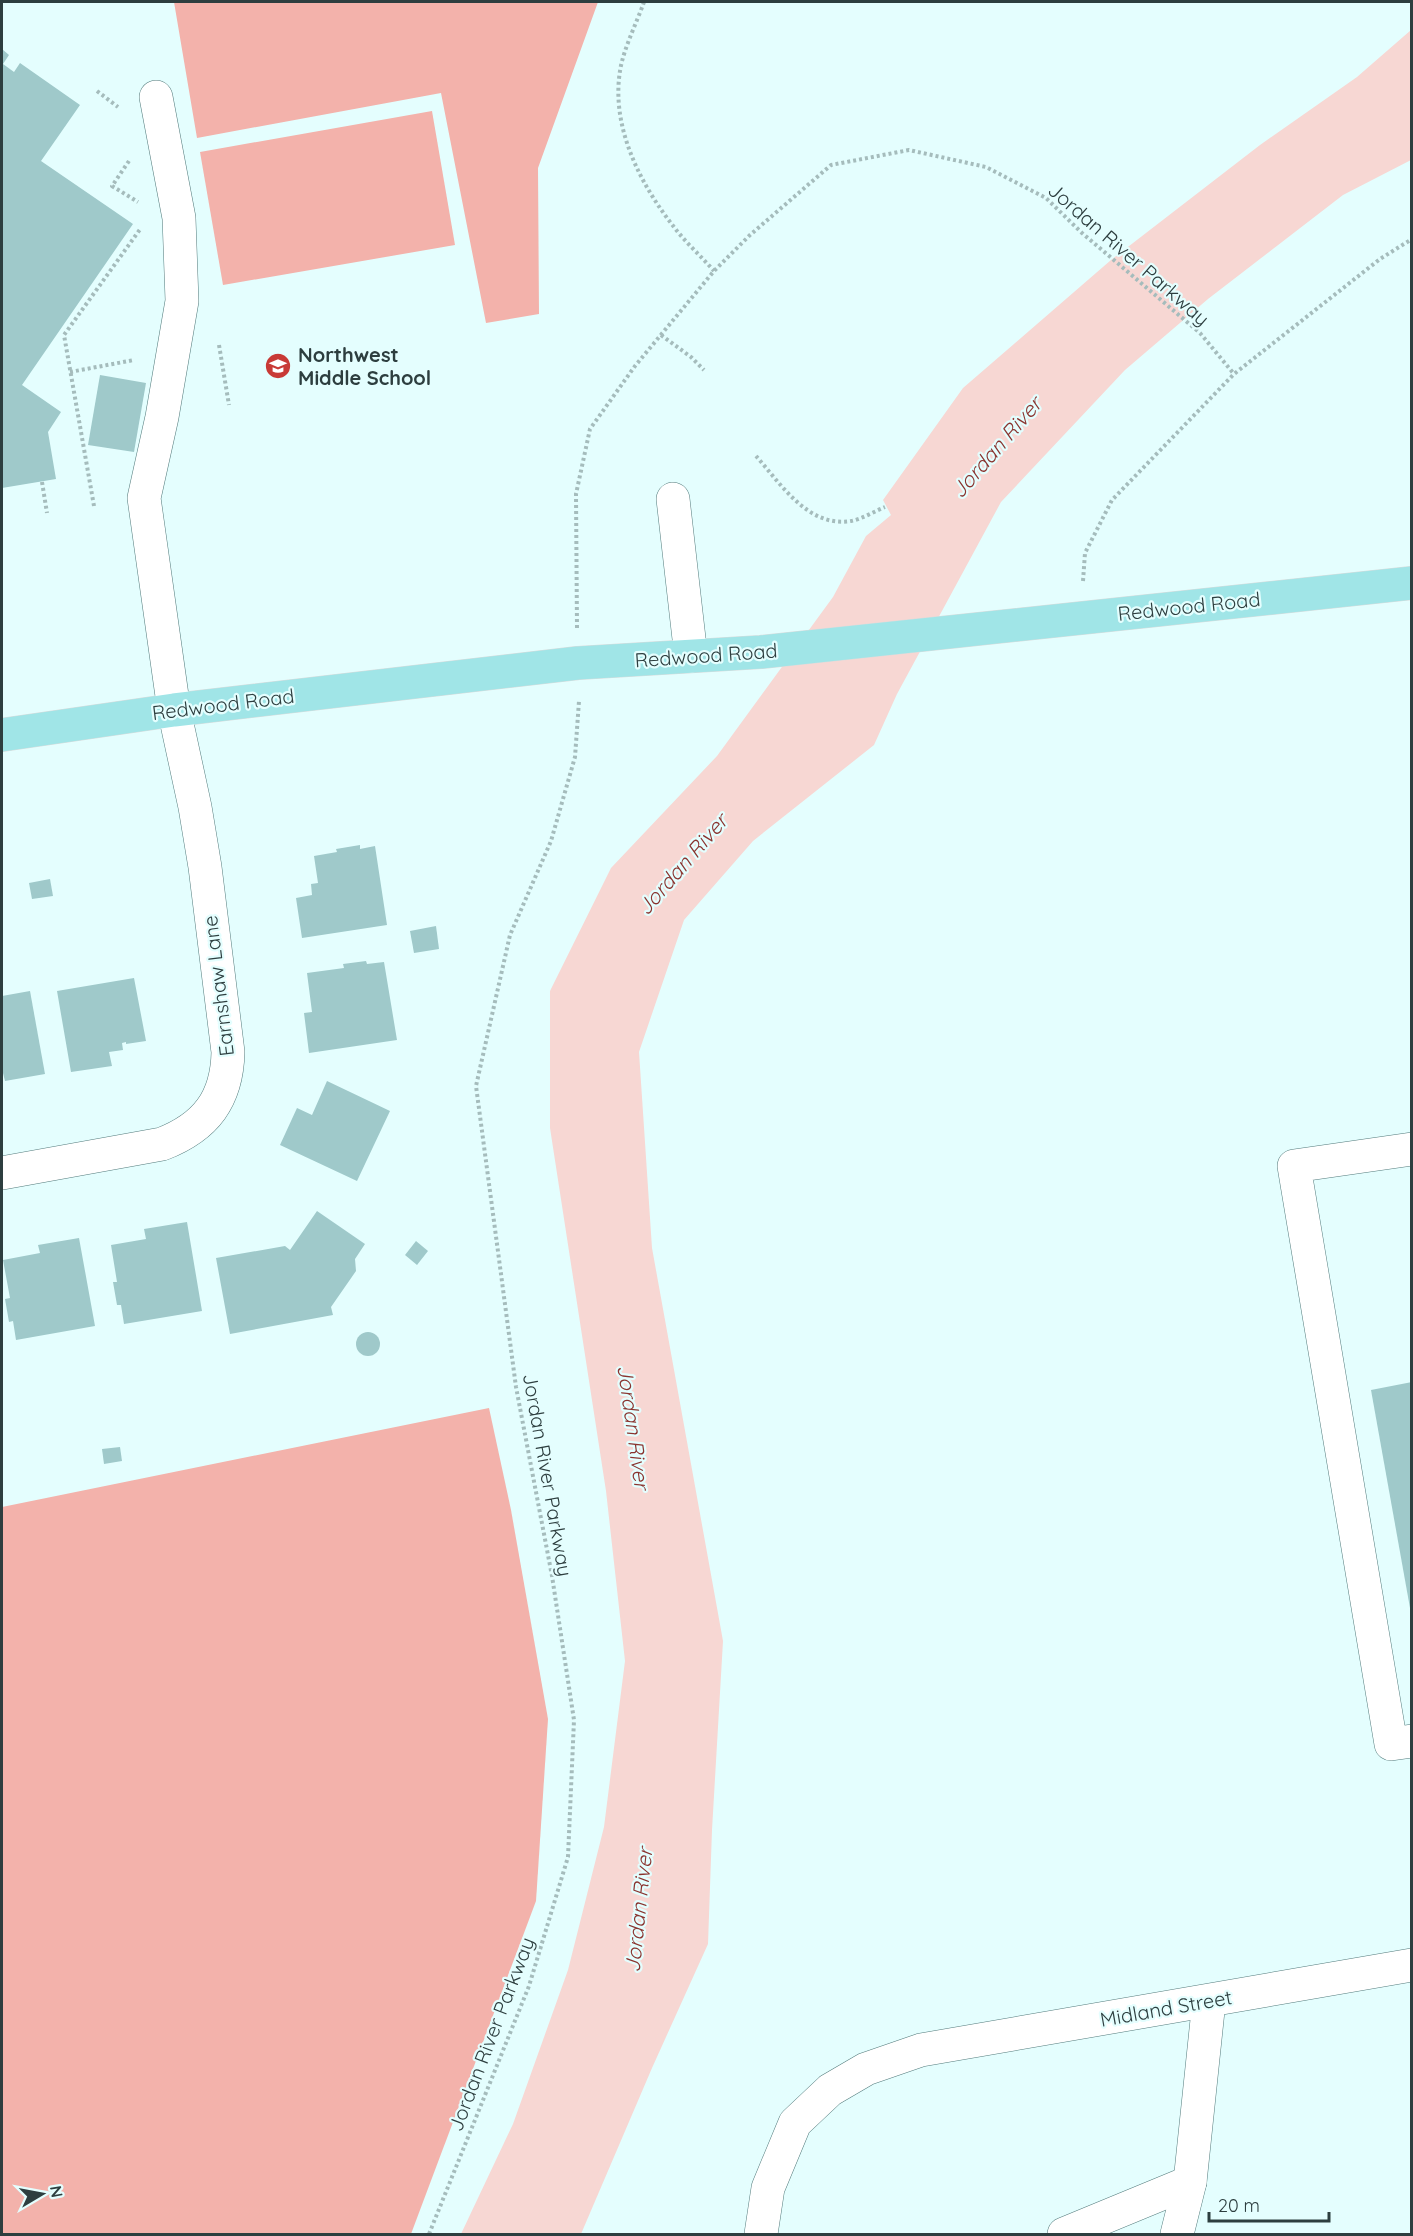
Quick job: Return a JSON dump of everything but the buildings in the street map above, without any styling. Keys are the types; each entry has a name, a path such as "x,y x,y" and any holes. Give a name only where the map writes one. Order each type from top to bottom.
{"main road":[{"name":"Redwood Road","path":"2,735 174,710 578,663 761,652 1412,583"}],"street":[{"name":"Earnshaw Lane","path":"2,1173 162,1144 181,1137 198,1125 221,1093 228,1074 228,1052 205,867 195,807 174,710 144,498 162,417 182,301 179,218 156,97"},
{"path":"673,499 691,656"},
{"path":"1412,1149 1294,1166 1390,1744 1412,1740"},
{"name":"Midland Street","path":"761,2235 768,2188 795,2123 830,2090 866,2069 921,2050 1412,1965"},
{"path":"1177,2235 1190,2182 1209,2001"},
{"path":"1064,2235 1190,2182"}],"path":[{"path":"644,2 620,70 619,101 623,133 643,180 674,227 714,271"},
{"path":"97,91 120,108"},
{"name":"Jordan River Parkway","path":"575,585 576,494 590,429 635,366 714,271 750,235 831,165 909,150 986,167 1046,198 1082,232 1200,333 1234,374"},
{"path":"130,160 112,186 144,206"},
{"path":"94,506 64,335 148,220"},
{"path":"1081,617 1085,553 1112,500 1234,374 1380,259 1412,239"},
{"path":"661,335 691,357 704,370"},
{"path":"219,345 230,405"},
{"path":"70,372 138,360"},
{"path":"756,456 807,512 827,521 852,521 885,507"},
{"path":"42,482 47,513"},
{"name":"Jordan River Parkway","path":"429,2235 529,1986 568,1857 574,1719 552,1576 516,1387 476,1086 510,935 551,841 575,757 579,713"}],"shaded area":[{"path":"174,2 598,2 538,168 539,314 486,323 441,93 197,138"},
{"path":"432,111 455,245 223,285 200,152"},
{"path":"489,1408 511,1510 548,1719 536,1901 411,2234 2,2234 2,1507"}],"water":[{"name":"Jordan River","path":"1411,30 1411,160 1343,195 1208,299 1125,370 1001,502 897,694 874,745 753,841 684,920 639,1052 652,1248 723,1641 708,1944 581,2234 461,2234 513,2124 568,1970 604,1827 625,1661 606,1491 550,1128 550,991 611,868 717,756 833,597 866,536 891,515 883,500 963,388 1111,260 1260,145 1357,77"}],"place":[{"name":"Northwest Middle School","path":"278,366"}]}
